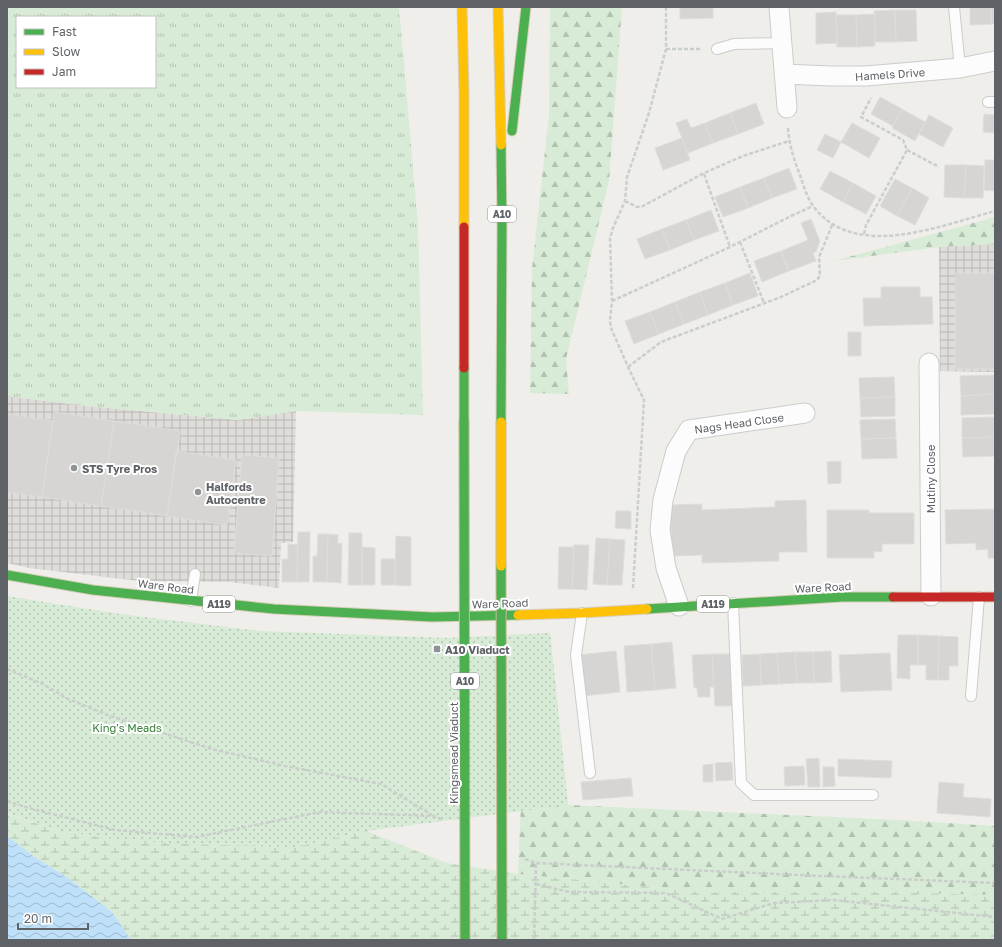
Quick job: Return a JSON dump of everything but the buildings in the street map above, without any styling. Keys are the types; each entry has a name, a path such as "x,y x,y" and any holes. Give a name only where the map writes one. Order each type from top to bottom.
{"main road":[{"name":"A10","path":"462,7 464,93"},
{"name":"A10","path":"498,7 502,222 502,940"},
{"path":"502,222 526,7"},
{"path":"453,15 464,93"},
{"name":"Kingsmead Viaduct","path":"464,93 465,940"},
{"name":"Ware Road","path":"7,575 93,590 191,601 274,609 432,617 582,613 842,597 995,597"}],"street":[{"path":"779,7 787,108"},
{"name":"Hamels Drive","path":"784,74 831,76 877,75 960,68 995,62"},
{"name":"Mutiny Close","path":"929,363 930,596"},
{"name":"Nags Head Close","path":"679,606 666,568 660,530 663,500 676,451 689,430 805,413"}],"lane":[{"path":"954,7 960,68"},
{"path":"717,48 734,44 782,43"},
{"path":"191,601 195,574"},
{"path":"971,696 979,596"},
{"path":"733,603 741,783 754,795 873,795"},
{"path":"582,613 576,655 590,773"}],"path":[{"path":"631,610 644,400 628,367 610,320 612,301 610,238 625,201 627,177 649,113 666,49 666,7"},
{"path":"666,49 717,48"},
{"path":"877,75 877,86 861,118 903,140 907,150 939,167"},
{"path":"787,108 789,141 808,196 813,206 833,224 851,232 874,236 892,236 942,226 995,211"},
{"path":"625,201 637,207 643,206 704,173 743,156 789,141"},
{"path":"864,234 866,225 907,150"},
{"path":"704,173 730,247"},
{"path":"612,301 730,247 813,206"},
{"path":"628,367 661,342 781,297 817,280 820,276 819,257 833,224"},
{"path":"740,242 764,303"},
{"path":"7,669 43,684 68,699 108,715 205,747 285,766 381,784 447,823"},
{"path":"7,801 115,830 196,837 320,812 434,816"},
{"path":"522,857 536,863 799,876 995,883"},
{"path":"534,940 536,863"},
{"path":"536,884 569,892 666,893 722,919 774,903 833,900 995,917"}],"shaded area":[{"path":"995,244 995,372 940,371 939,247"},
{"path":"7,396 88,406 238,420 296,411 293,542 281,543 279,588 229,582 139,581 29,568 7,563"}],"green space":[{"path":"7,7 399,7 418,226 423,415 296,411 238,420 88,406 7,396"},
{"path":"550,7 622,7 609,181 566,359 569,394 530,393 532,269 549,115"},
{"path":"995,217 995,244 939,247 834,261"},
{"name":"King's Meads","path":"7,596 120,614 260,631 449,638 550,633 568,805 366,831 295,847 183,844 114,839 60,831 7,813"},
{"path":"550,633 568,805 898,820 995,826 995,895 870,892 701,892 518,874 528,635"},
{"path":"7,814 60,831 114,839 295,847 366,831 447,863 518,874 701,892 870,892 995,895 995,940 131,940 112,912 68,878 36,858 7,836"}],"water":[{"path":"7,836 36,858 68,878 112,912 131,940 7,940"}],"traffic: fast":[{"path":"512,131 526,7"},
{"path":"501,145 501,422"},
{"path":"464,368 464,421"},
{"path":"464,421 465,940"},
{"path":"501,566 502,940"},
{"path":"7,575 93,590 274,609 432,617 518,615"},
{"path":"647,609 842,597 893,597"}],"traffic: slow":[{"path":"462,7 464,93 464,227"},
{"path":"498,7 501,145"},
{"path":"501,422 501,566"},
{"path":"518,615 647,609"}],"traffic: jam":[{"path":"464,227 464,368"},
{"path":"893,597 995,597"}],"place":[{"name":"STS Tyre Pros","path":"74,468"},
{"name":"Halfords Autocentre","path":"198,492"},
{"name":"A10 Viaduct","path":"437,649"}]}
